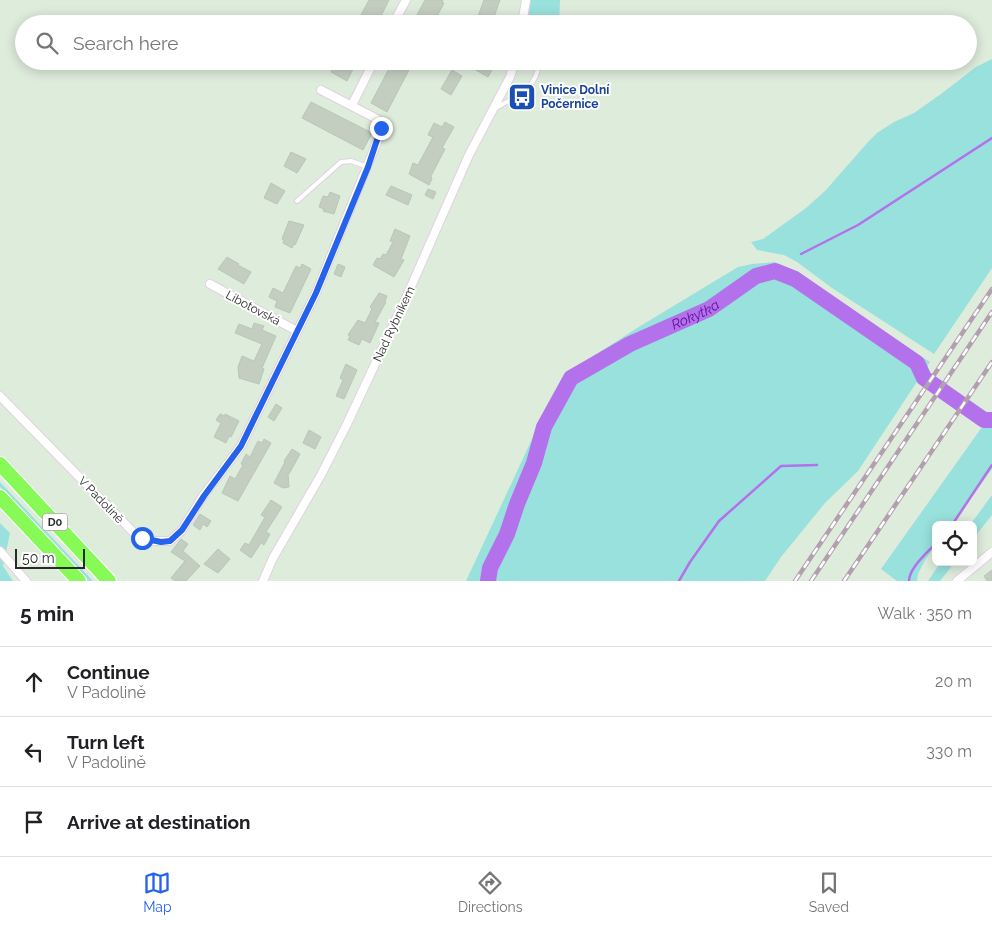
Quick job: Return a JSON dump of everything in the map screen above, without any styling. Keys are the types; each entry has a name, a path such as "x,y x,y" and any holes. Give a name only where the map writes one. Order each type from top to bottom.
{"highway":[{"name":"D0","path":"0,464 109,581"},
{"name":"D0","path":"0,497 78,581"}],"street":[{"path":"398,15 406,0"},
{"path":"524,15 526,0"},
{"path":"352,105 370,70"},
{"name":"Nad Rybníkem","path":"263,581 273,558 321,475 347,424 406,298 469,155 512,70"},
{"name":"V Padolině","path":"0,396 135,534 151,541 170,541 182,530 204,496 241,446 332,258 381,132 380,122 373,116 320,90"},
{"name":"Libotovská","path":"210,284 297,331"},
{"path":"0,551 26,581"},
{"path":"958,581 992,552"}],"lane":[{"path":"491,110 522,92 533,82 538,73 537,70"},
{"path":"297,201 341,162 350,161 368,167"}],"shaded area":[{"path":"531,0 560,0 559,15 528,15"},
{"path":"992,59 992,268 934,354 832,288 797,262 784,255 757,250 751,242 763,239 806,208 826,190 877,133 894,122 914,113 972,70 977,70 977,66"},
{"path":"775,262 930,362 858,471 825,503 781,557 765,581 466,581 532,439 559,387 569,372 738,267"},
{"path":"992,413 992,469 954,521 932,521 932,550 918,574 917,581 897,581 881,569"},
{"path":"0,482 93,581 88,581 0,487"},
{"path":"992,495 992,515 977,534 977,521 973,521"},
{"path":"0,523 10,533 3,566 13,581 0,581"},
{"path":"938,566 952,566 940,581 928,581"}],"building":[{"path":"369,0 389,0 382,15 361,15"},
{"path":"425,0 443,0 442,3 444,3 438,15 417,15"},
{"path":"484,0 500,0 495,15 478,15"},
{"path":"332,70 352,70 347,81 331,72"},
{"path":"388,70 409,70 387,112 371,103"},
{"path":"452,70 462,76 451,95 441,89"},
{"path":"476,70 492,70 488,77"},
{"path":"311,102 372,133 363,150 302,118"},
{"path":"445,122 454,127 442,148 445,149 431,176 432,179 429,185 409,174 413,163 418,165 433,137 428,135 434,123 442,127"},
{"path":"291,152 306,159 297,173 284,166"},
{"path":"271,183 285,191 277,204 264,198"},
{"path":"391,186 412,195 408,205 386,195"},
{"path":"428,189 436,192 433,199 425,195"},
{"path":"330,192 340,196 334,214 323,211 324,209 319,207 323,196 328,197"},
{"path":"289,221 304,225 292,248 283,243 284,240 282,239"},
{"path":"395,229 410,236 401,259 404,260 394,277 373,265 377,258 380,259 383,254 386,255 393,242 390,241"},
{"path":"227,257 251,272 244,284 218,269"},
{"path":"302,264 311,269 290,313 275,307 277,301 269,297 273,288 283,293 296,266 300,268"},
{"path":"338,264 345,267 341,277 334,274"},
{"path":"379,293 387,296 386,302 375,322 379,323 370,343 362,339 359,345 348,340 350,336 348,335 358,320 365,323 372,309 370,307"},
{"path":"254,323 264,326 262,330 276,336 262,368 264,369 259,384 239,378 238,367 242,356 254,361 262,344 235,333 239,324 252,329"},
{"path":"346,364 357,370 344,399 336,396 343,380 340,378"},
{"path":"276,404 282,408 274,421 268,417"},
{"path":"220,414 225,416 225,414 239,421 226,443 214,437 221,423 216,420"},
{"path":"309,430 321,437 315,449 303,443"},
{"path":"264,439 271,443 238,501 222,493 230,476 235,479 243,465 241,464 246,454 250,457 258,441 262,443"},
{"path":"292,449 300,454 288,474 289,487 283,488 274,483"},
{"path":"271,500 282,507 266,532 270,534 264,545 261,543 251,558 240,550 245,543 249,545 265,517 261,515"},
{"path":"200,514 211,521 207,527 203,524 200,530 193,525"},
{"path":"181,539 188,544 183,551 200,566 186,581 175,581 171,578 185,561 171,552"},
{"path":"218,549 230,559 218,573 204,564"},
{"path":"992,570 992,581 987,581 984,576"}],"waterway":[{"path":"801,254 858,225 992,138"},
{"name":"Rokytka","path":"775,271 780,266"},
{"name":"Rokytka","path":"488,581 490,568 507,534 534,463 544,427 571,378 630,344 709,309 756,276 775,271 795,279 917,363 924,378 984,420 992,420"},
{"path":"679,581 719,521 781,466 817,465"},
{"path":"955,521 992,465"},
{"path":"909,581 915,566 932,547"}],"railway":[{"path":"795,581 992,289"},
{"path":"811,581 992,312"},
{"path":"844,581 992,362"}],"place":[{"name":"Vinice Dolní Počernice","path":"522,97"}],"route":[{"path":"142,538 151,541 170,541 182,530 218,476 241,446 332,258 368,167 381,128"}]}
